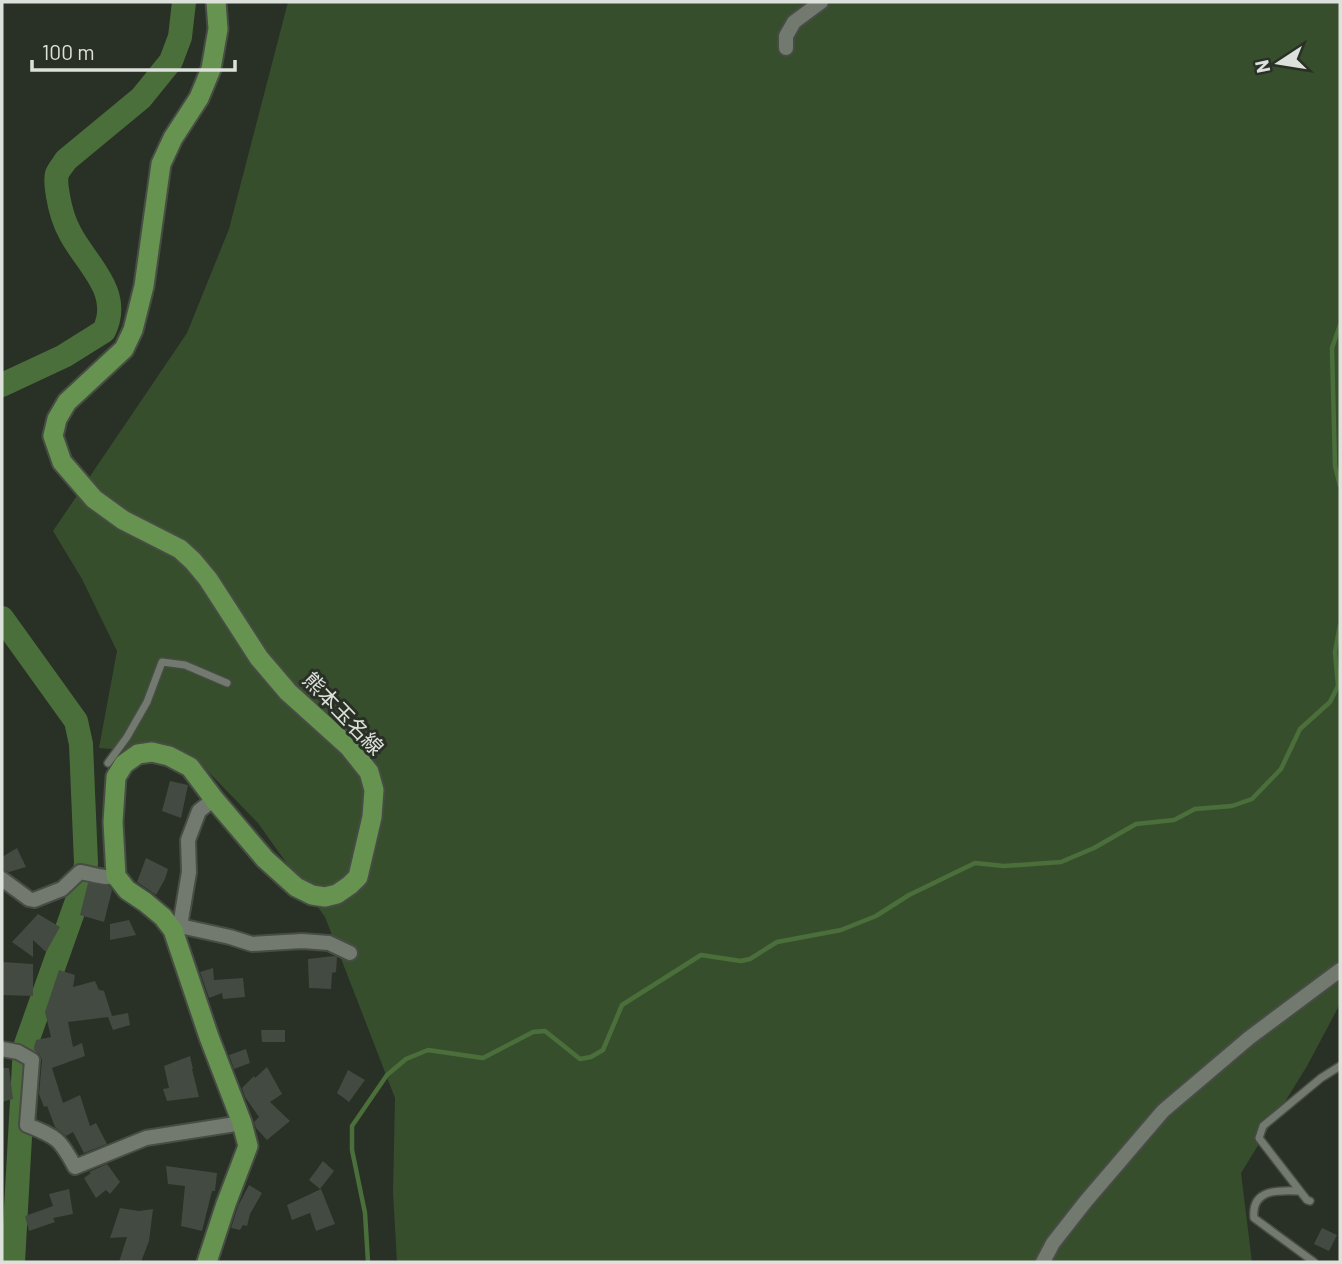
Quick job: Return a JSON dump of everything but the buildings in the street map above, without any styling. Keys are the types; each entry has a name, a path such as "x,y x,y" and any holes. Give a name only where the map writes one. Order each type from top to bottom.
{"main road":[{"name":"熊本玉名線","path":"116,876 116,777 124,764 138,754 152,752 169,756 190,767 265,859 296,887 312,895 325,897 337,894 358,877 372,817 374,790 369,772 349,747 288,692 259,658 208,579 193,561 180,549 123,520 94,499 62,462 52,436 57,419 67,402 124,349 133,330 144,286 161,164 173,138 199,98 211,69 218,29 216,2"},
{"path":"116,876 127,890 145,901 176,928 209,1037 248,1146 207,1262"}],"street":[{"path":"786,48 786,36 794,22 821,2"},
{"path":"214,799 199,811 188,840 189,872 176,928 230,937 252,944 302,941 329,943 350,953"},
{"path":"2,879 34,900 62,889 86,873 106,878 116,876"},
{"path":"1043,1262 1053,1243 1163,1111 1249,1038 1340,970"},
{"path":"2,1049 23,1054 33,1060 27,1125 50,1134 64,1146 75,1167 146,1138 242,1123"}],"lane":[{"path":"108,763 147,702 162,662 185,665 227,683"},
{"path":"1310,1201 1259,1138 1263,1126 1321,1078 1340,1066"},
{"path":"1300,1191 1270,1192 1260,1198 1253,1209 1254,1218 1314,1262"}],"green space":[{"path":"288,2 1340,2 1340,1004 1307,1066 1241,1173 1252,1262 397,1262 393,1192 395,1098 325,917 258,823 192,755 99,748 117,651 82,579 53,531 187,333 229,229"}],"waterway":[{"path":"2,385 64,356 104,331 109,317 106,291 66,224 58,196 57,174 66,160 141,98 171,61 180,37 184,2"},
{"path":"1340,325 1332,348 1335,466 1340,486"},
{"path":"2,618 76,721 81,744 86,863 84,881 25,1047 13,1262"},
{"path":"368,1262 365,1213 352,1150 352,1126 387,1075 406,1059 428,1050 483,1058 533,1032 545,1031 580,1059 591,1057 603,1050 622,1005 701,955 741,961 750,959 777,942 841,930 876,916 909,895 975,863 1004,866 1061,862 1094,848 1136,824 1174,820 1195,809 1232,806 1252,799 1281,769 1300,729 1330,702 1338,686 1335,652 1340,625"}]}
